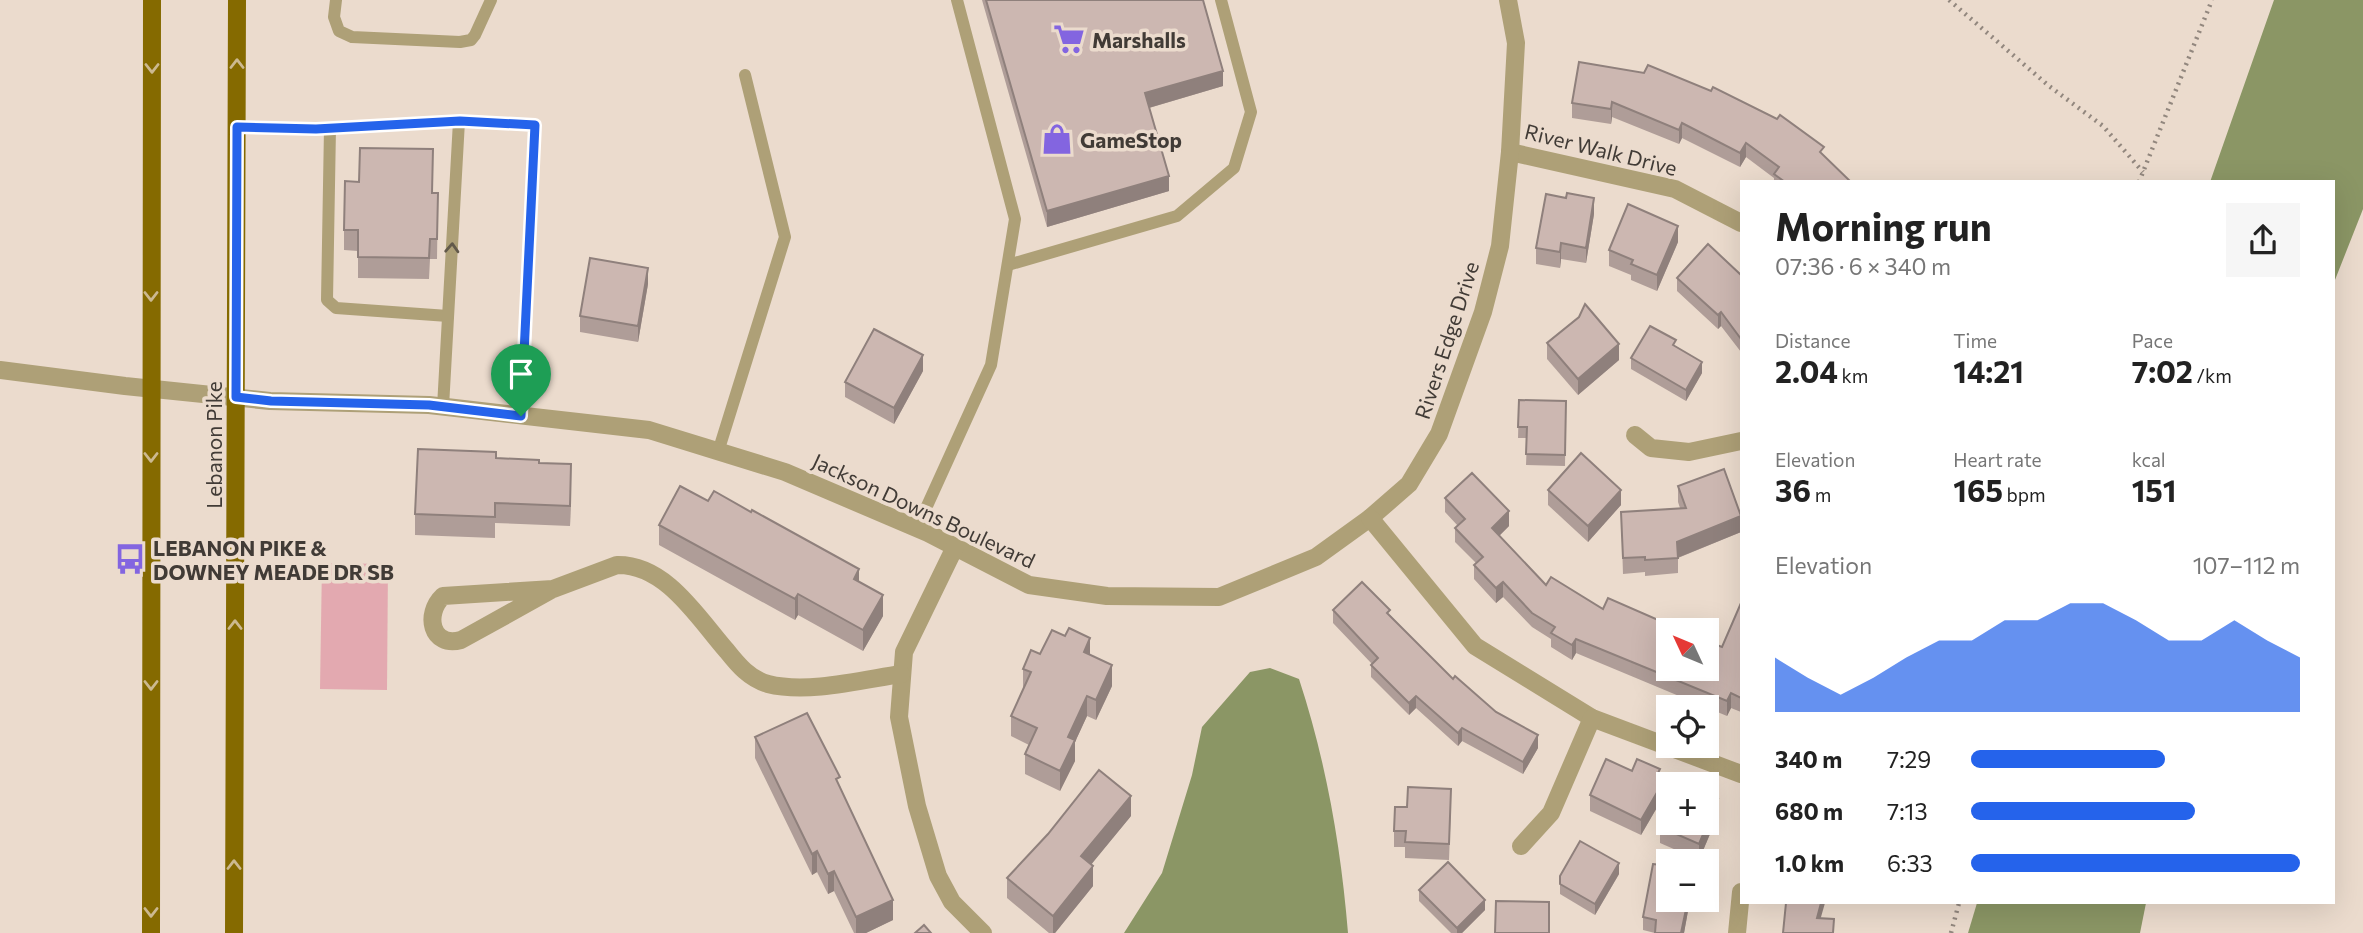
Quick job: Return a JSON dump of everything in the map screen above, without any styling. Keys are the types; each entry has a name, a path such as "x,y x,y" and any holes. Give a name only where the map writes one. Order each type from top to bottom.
{"main road":[{"path":"151,933 152,0"},
{"name":"Lebanon Pike","path":"234,933 237,0"}],"street":[{"name":"River Walk Drive","path":"1508,0 1516,43 1510,152 1675,189 1740,222"},
{"name":"Rivers Edge Drive","path":"1370,519 1409,484 1439,434 1483,312 1497,259 1510,152"},
{"name":"Jackson Downs Boulevard","path":"0,370 271,401 443,407 649,430 785,472 918,528 1029,585 1107,596 1219,597 1316,557 1370,519"},
{"path":"1635,435 1651,448 1689,452 1740,441"},
{"path":"1370,519 1475,646 1592,718 1740,774"},
{"path":"954,547 904,652 899,717 914,794 931,858 945,893 983,933"},
{"path":"553,589 443,596 432,611 435,632 441,639 451,643 461,640 553,589 617,565 638,567 668,585 744,672 767,683 793,687 901,674"},
{"path":"1521,846 1551,813 1592,718"},
{"path":"1738,933 1740,904"}],"lane":[{"path":"336,0 334,17 339,30 352,37 460,42 471,40 475,36 491,0"},
{"path":"918,528 991,365 1015,219 957,0"},
{"path":"1008,265 1177,216 1234,168 1251,112 1221,0"},
{"path":"718,452 785,237 745,75"},
{"path":"237,127 330,128 460,121 535,125 521,416"},
{"path":"443,407 460,121"},
{"path":"330,128 327,300 336,308 448,316"}],"path":[{"path":"1948,0 2049,86 2103,127 2143,172"},
{"path":"2140,180 2212,0"},
{"path":"1951,933 1959,904"}],"shaded area":[{"path":"2274,0 2363,0 2363,209 2335,280 2335,180 2211,180"},
{"path":"322,563 388,564 387,690 320,689"},
{"path":"1270,668 1299,679 1309,710 1331,804 1348,933 1124,933 1162,873 1192,775 1202,727 1250,672"},
{"path":"1977,904 2146,904 2140,933 1968,933"}],"building":[{"path":"986,0 1203,0 1223,71 1145,93 1169,176 1047,211"},
{"path":"1579,62 1644,73 1648,65 1711,91 1713,87 1777,119 1780,115 1824,147 1820,152 1849,180 1782,180 1774,174 1779,167 1746,143 1740,153 1682,123 1679,130 1612,102 1611,109 1572,103"},
{"path":"360,148 433,149 432,193 438,193 437,239 430,239 429,258 358,257 358,230 344,230 345,181 359,182"},
{"path":"1567,193 1594,198 1586,248 1561,243 1560,252 1536,248 1546,194 1566,198"},
{"path":"1628,204 1678,226 1657,275 1631,264 1633,260 1609,250"},
{"path":"1708,244 1740,274 1740,338 1721,312 1718,315 1677,278"},
{"path":"590,258 648,268 638,326 580,316"},
{"path":"1585,304 1619,344 1578,379 1547,343 1579,317"},
{"path":"1650,326 1676,340 1673,345 1702,362 1686,390 1631,358"},
{"path":"874,329 923,355 894,408 845,382"},
{"path":"1519,400 1566,401 1565,455 1526,454 1527,427 1518,427"},
{"path":"418,449 496,452 496,458 571,464 570,506 495,503 495,517 415,514"},
{"path":"1581,453 1621,490 1588,526 1548,490"},
{"path":"1724,469 1740,516 1677,542 1678,558 1623,558 1621,512 1686,508 1678,486"},
{"path":"1472,473 1509,511 1492,528 1546,585 1551,577 1603,609 1608,598 1656,619 1656,672 1576,639 1572,645 1551,633 1555,627 1532,613 1503,582 1496,588 1474,565 1483,557 1455,528 1465,519 1445,498"},
{"path":"680,486 708,501 714,491 859,569 854,579 883,595 863,630 798,594 795,599 659,525"},
{"path":"1362,582 1390,610 1387,613 1453,679 1455,676 1496,712 1538,735 1523,762 1462,728 1458,733 1416,696 1409,703 1371,665 1378,658 1333,610"},
{"path":"1740,605 1740,698 1731,693 1727,701 1719,698 1719,695 1712,695 1678,681 1719,681 1719,646 1722,647"},
{"path":"1069,628 1090,638 1084,652 1112,665 1096,700 1087,696 1068,737 1075,740 1060,771 1025,754 1037,728 1011,716 1031,672 1023,669 1031,650 1040,654 1052,630 1065,636"},
{"path":"807,713 840,777 836,779 893,900 856,917 834,871 828,874 817,851 812,854 755,737"},
{"path":"1606,759 1632,771 1637,759 1660,769 1656,772 1656,794 1641,820 1590,795"},
{"path":"1099,770 1131,796 1081,856 1093,866 1053,916 1007,878 1048,834"},
{"path":"1408,787 1451,789 1449,844 1405,842 1406,831 1394,831 1395,807 1407,807"},
{"path":"1678,835 1703,835 1699,844"},
{"path":"1580,841 1619,863 1595,904 1560,884 1560,876"},
{"path":"1448,862 1485,900 1457,928 1419,890"},
{"path":"1653,864 1656,864 1656,912 1685,912 1681,933 1655,933 1656,920 1643,917"},
{"path":"1496,901 1549,902 1549,933 1495,933"},
{"path":"1786,904 1821,904 1817,918 1834,919 1833,933 1783,933"},
{"path":"924,925 931,933 915,933"}],"place":[{"name":"Marshalls","path":"1069,39"},
{"name":"GameStop","path":"1057,139"},
{"name":"LEBANON PIKE & DOWNEY MEADE DR SB","path":"130,559"}],"route":[{"path":"460,121 535,125 521,416 429,405 271,401 236,397 237,127 316,129 460,121"}]}
